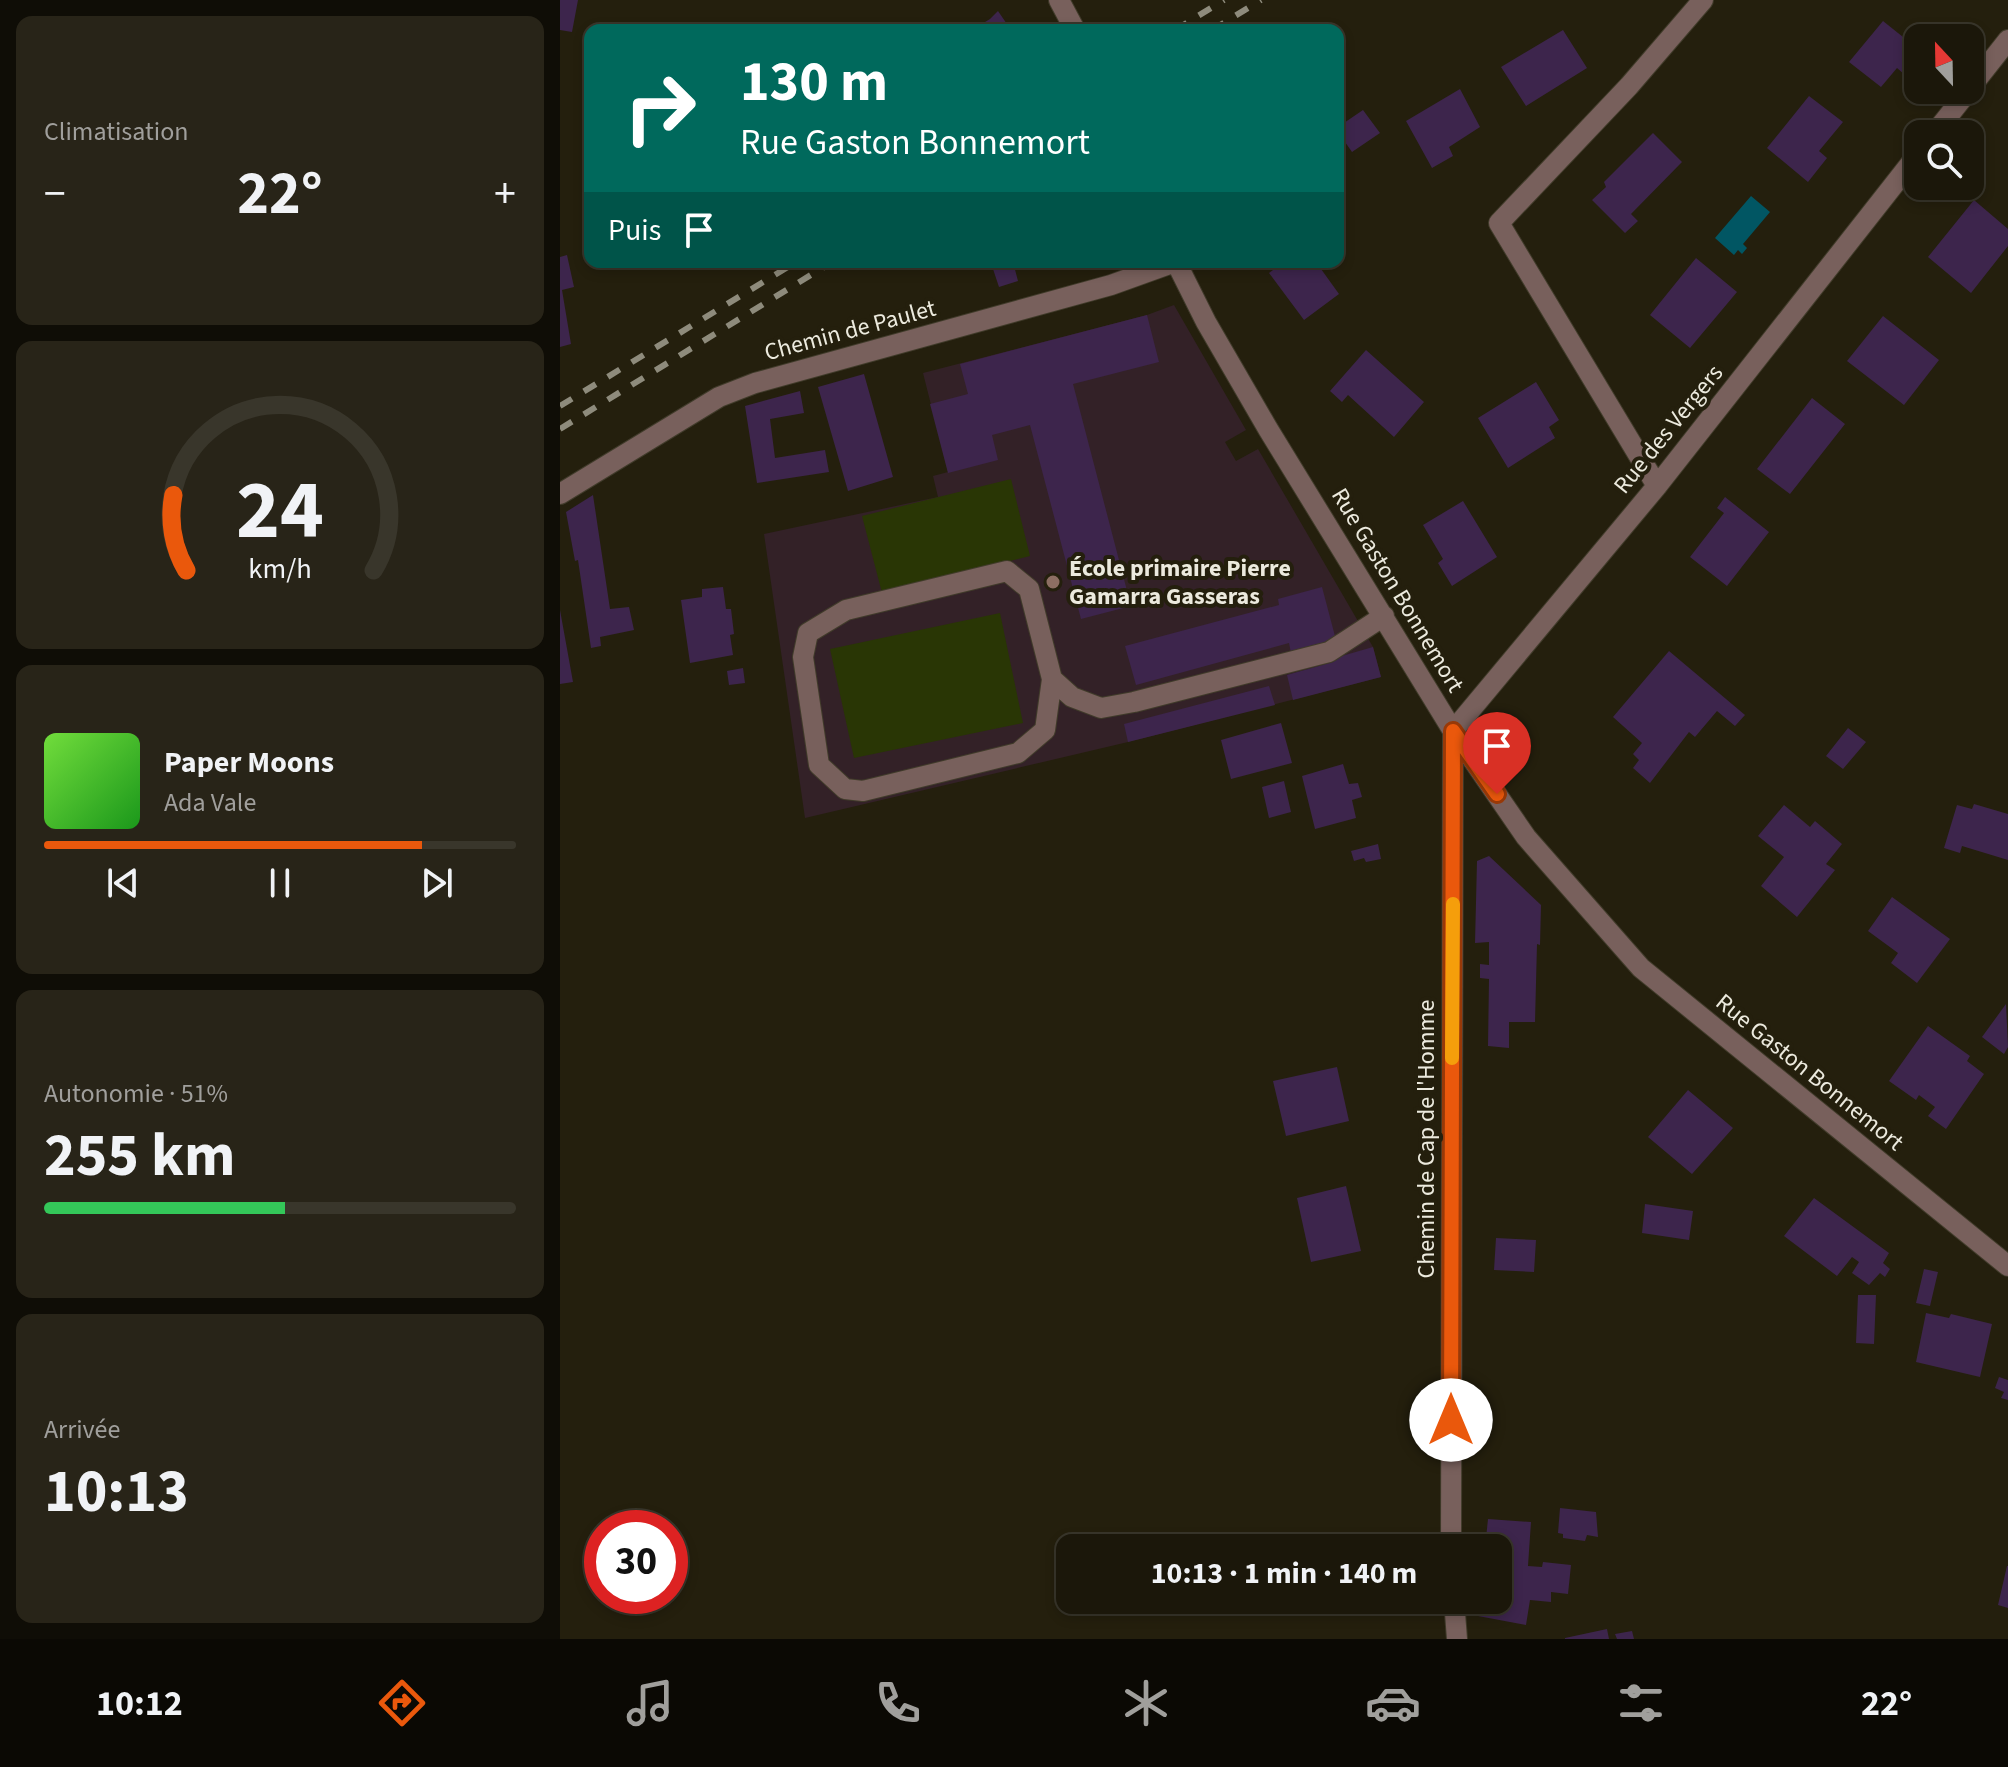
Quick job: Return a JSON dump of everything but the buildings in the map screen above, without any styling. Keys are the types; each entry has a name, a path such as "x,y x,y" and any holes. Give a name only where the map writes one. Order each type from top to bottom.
{"street":[{"path":"1059,0 1072,24"},
{"path":"1657,486 1499,223 1629,86 1703,0"},
{"path":"1984,70 2008,40"},
{"path":"1945,120 1957,104"},
{"name":"Rue des Vergers","path":"1453,731 1657,486 1904,172"},
{"name":"Chemin de Paulet","path":"560,494 719,397 755,383 1111,285 1158,268"},
{"name":"Rue Gaston Bonnemort","path":"1178,268 1241,383 1453,731 1526,837 1641,968 2008,1266"},
{"path":"1052,679 1045,730 1018,753 863,791 845,789 819,765 803,657 808,633 846,610 1007,571 1029,589 1052,679 1072,697 1101,708 1329,652 1384,616"},
{"name":"Chemin de Cap de l'Homme","path":"1451,1534 1453,731"},
{"path":"1455,1614 1457,1639"}],"shaded area":[{"name":"École primaire Pierre Gamarra Gasseras","path":"1174,305 1246,430 1225,442 1236,461 1258,449 1373,647 1381,677 1128,742 805,818 764,534 938,497 933,476 948,472 923,373 1147,315"}],"green space":[{"path":"1011,479 1030,556 882,593 862,516"},
{"path":"1000,613 1023,723 854,758 830,649"}],"water":[{"path":"1751,196 1770,212 1743,244 1747,248 1742,254 1738,250 1734,255 1715,238"}],"railway":[{"path":"1185,24 1224,0"},
{"path":"1222,24 1261,0"},
{"path":"560,406 786,268"},
{"path":"560,429 822,268"}],"slow traffic":[{"path":"1452,1058 1453,904"}],"place":[{"name":"École primaire Pierre Gamarra Gasseras","path":"1053,582"}],"route":[{"path":"1451,1420 1453,731 1497,794"}]}
